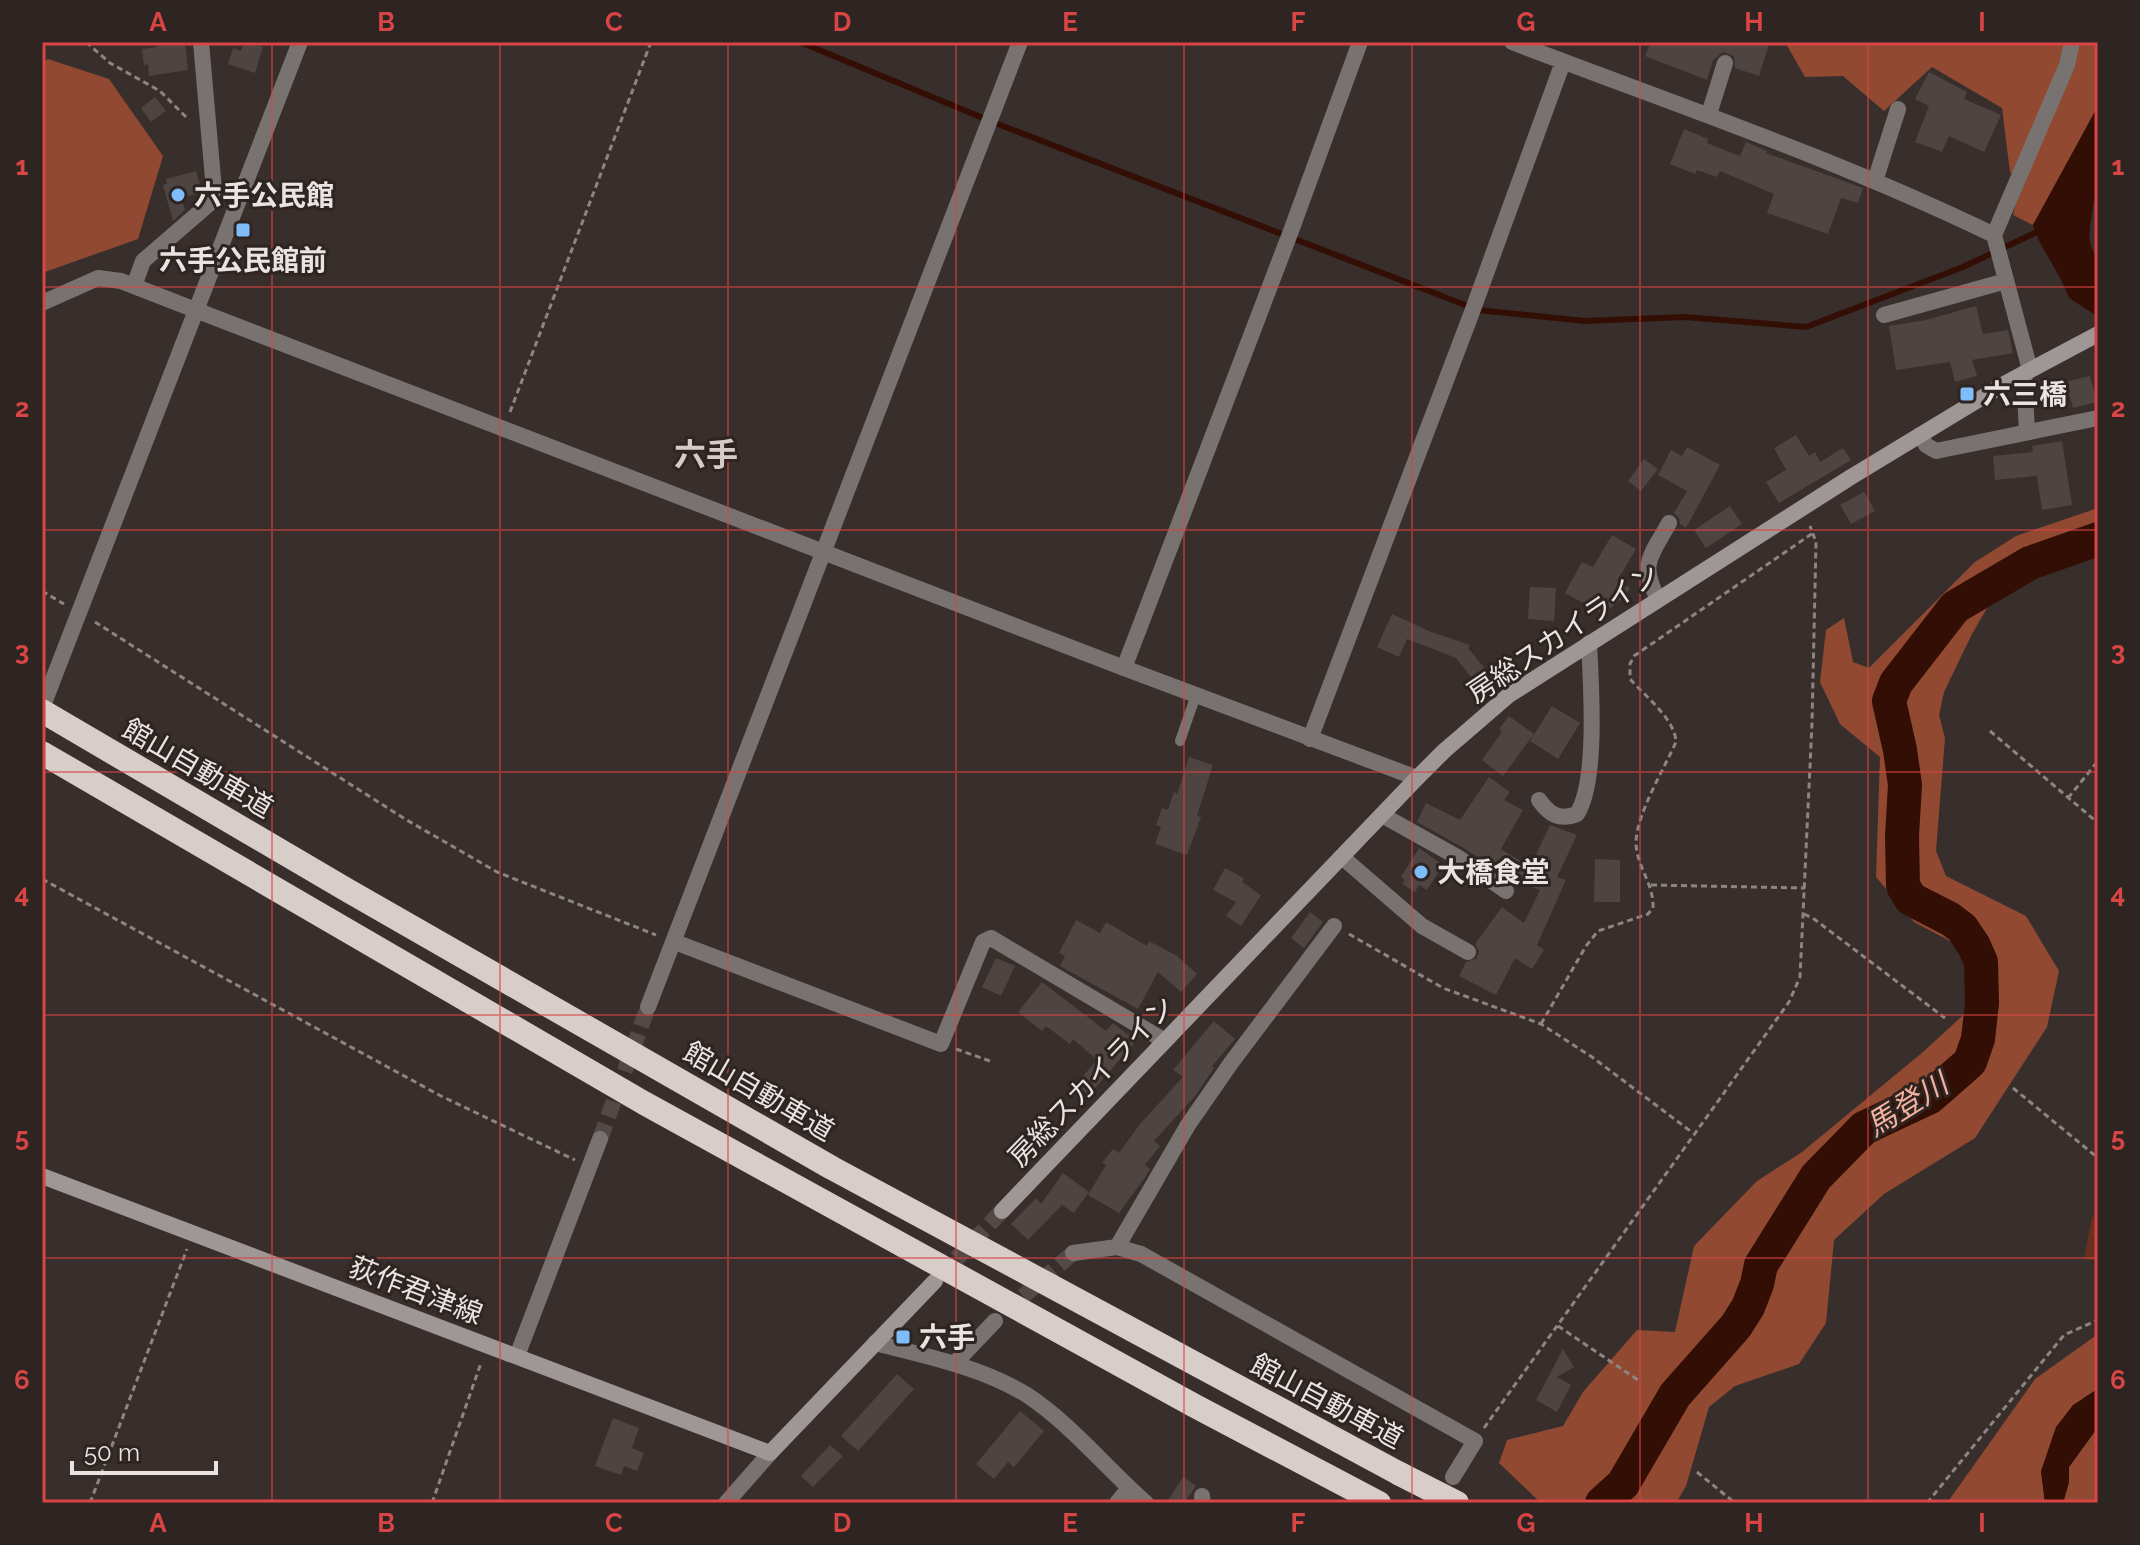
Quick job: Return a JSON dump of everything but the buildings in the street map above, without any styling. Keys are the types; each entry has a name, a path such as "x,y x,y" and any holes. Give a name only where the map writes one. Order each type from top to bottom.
{"highway":[{"name":"館山自動車道","path":"42,709 347,890 832,1168 1457,1503"},
{"path":"42,753 644,1103 1195,1406 1379,1503"}],"main road":[{"name":"房総スカイライン","path":"1002,1211 1417,778 1509,695 1803,506 2027,372 2096,335"},
{"name":"荻作君津線","path":"42,1176 770,1453"},
{"path":"770,1453 935,1281"}],"street":[{"path":"134,286 143,261 209,204 214,190 201,42"},
{"path":"42,709 300,42"},
{"path":"648,1007 1020,42"},
{"path":"1124,668 1360,42"},
{"path":"1512,42 1709,114 1875,181 1994,238"},
{"path":"2027,432 2027,372 1994,238 2067,65 2072,42"},
{"path":"1310,739 1563,62"},
{"path":"1709,114 1725,63"},
{"path":"1875,181 1898,109"},
{"path":"42,303 98,278 121,281 1417,778"},
{"path":"1884,315 2005,278"},
{"path":"1920,435 1926,445 1936,451 2098,418"},
{"path":"1658,599 1647,571 1669,523"},
{"path":"1539,800 1546,811 1562,818 1577,814 1582,807 1590,756 1592,696 1589,643"},
{"path":"1382,815 1459,858 1506,891"},
{"path":"1342,857 1422,926 1468,952"},
{"path":"1117,1247 1188,1125 1334,926"},
{"path":"675,942 941,1044 983,942 991,938 1165,1041"},
{"path":"517,1356 600,1139"},
{"path":"1073,1253 1117,1247 1141,1254 1475,1441 1453,1477"},
{"path":"955,1363 995,1321"},
{"path":"875,1343 955,1363 1025,1394 1052,1415 1146,1503"},
{"path":"726,1503 770,1453"},
{"path":"1117,1503 1129,1488"}],"lane":[{"path":"1180,741 1196,695"}],"path":[{"path":"86,42 110,63 160,91 188,120 209,134"},
{"path":"504,429 651,42"},
{"path":"1475,1441 1789,1002 1800,977 1816,542 1803,506"},
{"path":"1541,1024 1598,931 1648,914 1653,901 1651,885 1641,867 1636,841 1653,789 1676,742 1676,735 1671,725 1630,679 1630,664 1634,656 1813,533"},
{"path":"42,591 405,819 497,872 675,942"},
{"path":"1990,731 2098,823"},
{"path":"2068,798 2098,761"},
{"path":"42,879 441,1096 589,1166"},
{"path":"1651,885 1805,888"},
{"path":"1804,914 1945,1018"},
{"path":"1334,926 1443,988 1541,1024 1592,1057 1693,1133"},
{"path":"941,1044 990,1061"},
{"path":"2013,1088 2098,1158"},
{"path":"90,1503 193,1233"},
{"path":"1927,1503 2064,1335 2098,1320"},
{"path":"1558,1326 1641,1382"},
{"path":"432,1503 488,1345"},
{"path":"1697,1472 1735,1503"}],"shaded area":[{"path":"1785,42 2098,42 2098,106 2033,225 2013,215 2021,182 2010,172 2002,108 1932,67 1884,111 1843,76 1805,77"},
{"path":"48,59 109,79 163,156 138,239 42,273 42,63"},
{"path":"2098,106 2098,188 2090,233 2091,246 2098,258 2097,316 2069,298 2033,225"},
{"path":"2098,508 2098,526 2009,570 1972,634 1944,692 1939,715 1945,738 1936,851 1946,876 2026,916 2059,971 2047,1027 1975,1138 1884,1194 1834,1240 1826,1323 1799,1364 1735,1386 1709,1407 1686,1486 1676,1503 1541,1503 1499,1463 1507,1440 1563,1426 1583,1392 1637,1330 1675,1332 1694,1246 1757,1181 1802,1152 1923,1052 1983,997 1969,951 1914,922 1876,877 1880,757 1840,724 1820,682 1826,630 1844,618 1853,662 1869,668 1975,562 2016,536"},
{"path":"2092,1217 2098,1218 2098,1261 2084,1259"},
{"path":"2098,1334 2098,1389 2083,1398 2041,1471 2045,1503 1947,1503 2035,1379"},
{"path":"2098,1389 2098,1427 2069,1467 2069,1482 2063,1503 2045,1503 2041,1471 2056,1427 2073,1405"},
{"path":"2098,1427 2098,1503 2063,1503 2069,1482 2069,1467"}],"waterway":[{"path":"800,42 990,121 1478,310 1585,321 1685,317 1806,327 1963,267 2041,230"},
{"name":"馬登川","path":"1602,1503 1623,1484 1675,1395 1736,1326 1748,1307 1761,1265 1816,1177 1864,1128 1930,1097 1970,1062 1978,1039 1982,1003 1981,962 1962,928 1911,899 1903,886 1905,785 1889,701 1896,683 1955,607 2030,563 2098,539"}],"tunnel":[{"path":"600,1139 648,1007"},
{"path":"940,1276 1002,1211"},
{"path":"1005,1312 1073,1253"}],"place":[{"name":"六手公民館","path":"178,195"},
{"name":"六手公民館前","path":"243,230"},
{"name":"六三橋","path":"1967,394"},
{"name":"大橋食堂","path":"1421,872"},
{"name":"六手","path":"903,1337"}],"district":[{"name":"六手","path":"706,455"}]}
